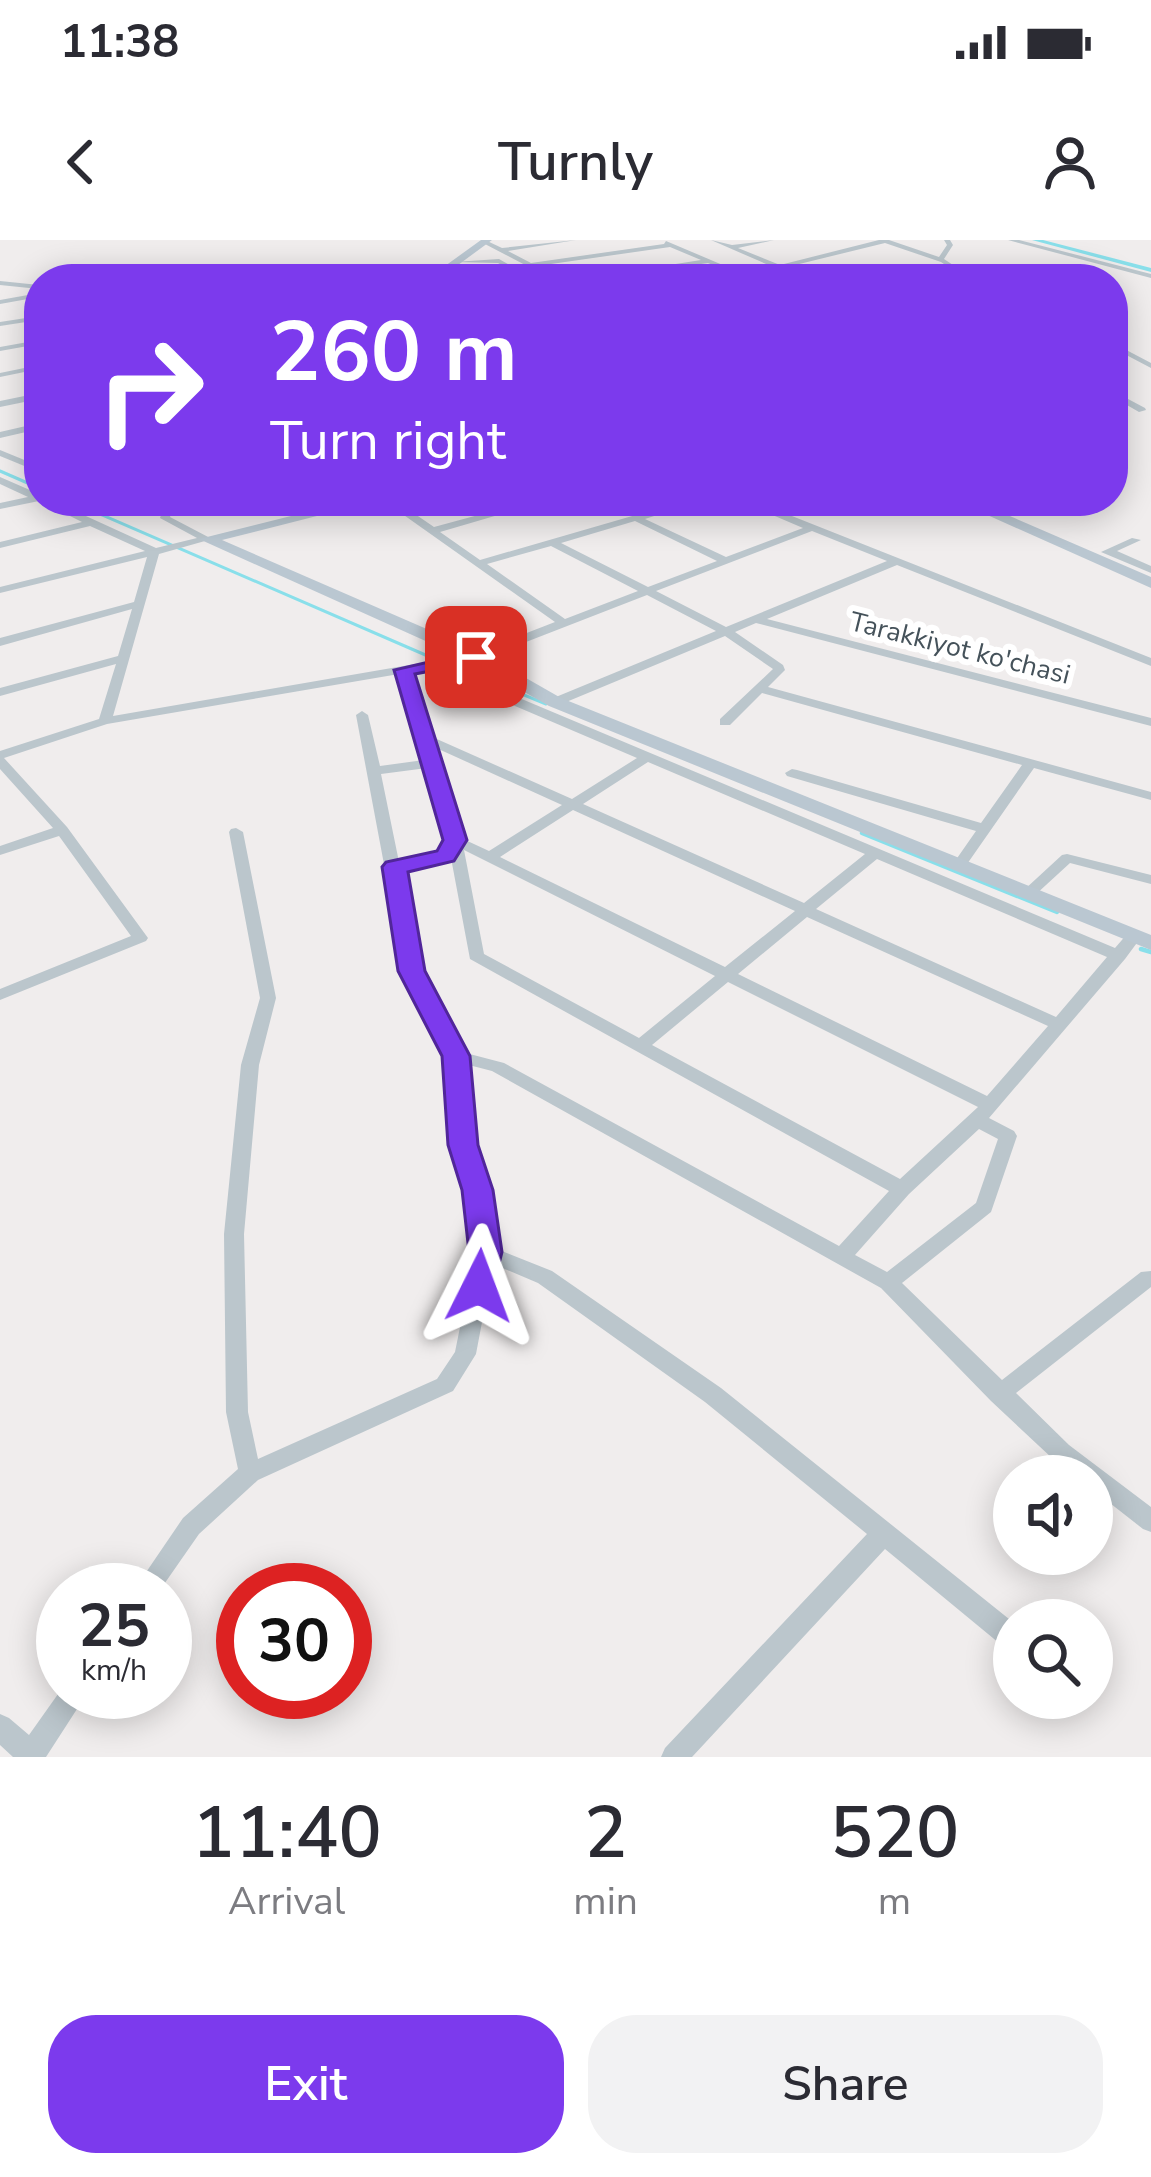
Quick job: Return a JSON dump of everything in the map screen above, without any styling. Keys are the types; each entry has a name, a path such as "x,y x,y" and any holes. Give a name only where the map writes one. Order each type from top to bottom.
{"street":[{"path":"501,250 574,240"},
{"path":"659,240 715,264"},
{"path":"714,240 772,264"},
{"path":"730,247 771,240"},
{"path":"940,260 950,245 947,240"},
{"path":"1011,240 1108,264"},
{"path":"454,264 486,241 529,264"},
{"path":"803,264 884,241 947,264"},
{"path":"538,264 672,245"},
{"path":"687,264 708,261"},
{"path":"457,262 504,264"},
{"path":"1128,402 1142,410"},
{"path":"0,453 24,463"},
{"path":"75,516 154,552"},
{"path":"166,516 207,539 476,657 555,702 1142,940"},
{"path":"0,590 305,516"},
{"path":"410,516 566,624"},
{"path":"432,531 486,516"},
{"path":"480,563 643,516"},
{"path":"785,516 1151,662"},
{"path":"1002,516 1151,570"},
{"path":"636,518 728,562"},
{"path":"0,544 89,523"},
{"path":"0,994 139,942 62,830 1,762 105,721 476,657 814,527"},
{"path":"1101,554 1136,540"},
{"path":"550,542 727,632 777,665 779,670 725,722"},
{"path":"105,721 154,552"},
{"path":"1101,554 1151,583"},
{"path":"555,702 898,560"},
{"path":"0,643 135,605"},
{"name":"Tarakkiyot ko'chasi","path":"758,620 1151,722"},
{"path":"0,692 120,659"},
{"path":"429,665 1119,956"},
{"path":"404,670 455,840 476,956 902,1189"},
{"path":"761,689 1151,796"},
{"path":"165,1563 190,1526 250,1473 445,1385 465,1354 485,1252 478,1190 463,1145 456,1056 412,971 362,715"},
{"path":"428,739 1058,1024"},
{"path":"490,857 649,756"},
{"path":"374,771 434,763"},
{"path":"960,864 1031,763"},
{"path":"792,773 985,829"},
{"path":"0,851 62,830"},
{"path":"236,832 268,998 250,1065 234,1234 237,1412 250,1473"},
{"path":"394,867 445,856 455,840"},
{"path":"455,840 728,973 984,1113 1009,1136 983,1207 888,1282"},
{"path":"640,1046 875,853"},
{"path":"1029,893 1067,858 1151,880"},
{"path":"842,1256 902,1189 984,1113 1119,956 1142,940"},
{"path":"456,1056 498,1067 888,1282 1061,1452 1151,1521"},
{"path":"485,1252 545,1276 686,1376 993,1622"},
{"path":"999,1394 1148,1279"},
{"path":"674,1757 884,1533"},
{"path":"1,1728 32,1756 57,1719"}],"waterway":[{"path":"1035,240 1128,264"},
{"path":"1128,264 1151,270"},
{"path":"0,471 24,481"},
{"path":"105,516 437,660"},
{"path":"454,666 546,704"},
{"path":"862,833 1057,912"},
{"path":"1141,949 1151,952"}],"route":[{"path":"476,657 404,670 455,840 445,856 394,867 412,971 456,1056 463,1145 478,1190 485,1252 479,1286"}]}
